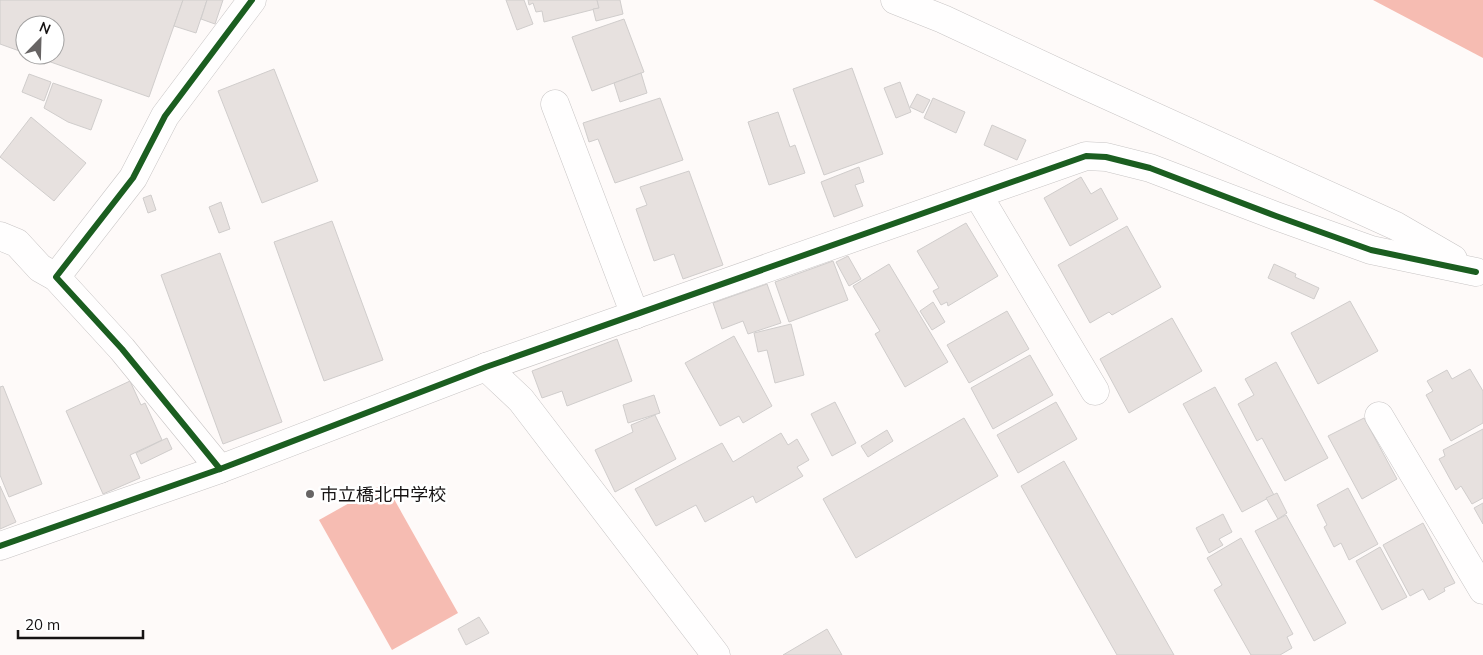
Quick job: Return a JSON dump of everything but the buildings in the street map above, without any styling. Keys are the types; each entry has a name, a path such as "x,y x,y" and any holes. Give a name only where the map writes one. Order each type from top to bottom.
{"street":[{"path":"56,277 132,178 165,116 252,0"},
{"path":"895,0 943,19 1396,226 1480,274"},
{"path":"556,104 635,315"},
{"path":"0,546 220,469 486,367 1086,156 1106,157 1150,168 1371,250 1480,274"},
{"path":"978,194 1095,391"},
{"path":"0,236 17,243 40,268 56,277 122,349 220,469"},
{"path":"486,367 521,400 716,655"},
{"path":"1378,416 1483,590"}],"shaded area":[{"path":"1373,0 1483,0 1483,58"},
{"path":"385,483 458,613 392,650 319,520"}],"cycle path":[{"path":"220,469 122,349 56,277 133,178 165,116 252,0"},
{"path":"0,546 220,469 486,367 1086,156 1106,157 1150,168 1371,250 1476,272"}],"place":[{"name":"市立橋北中学校","path":"310,494"}]}
